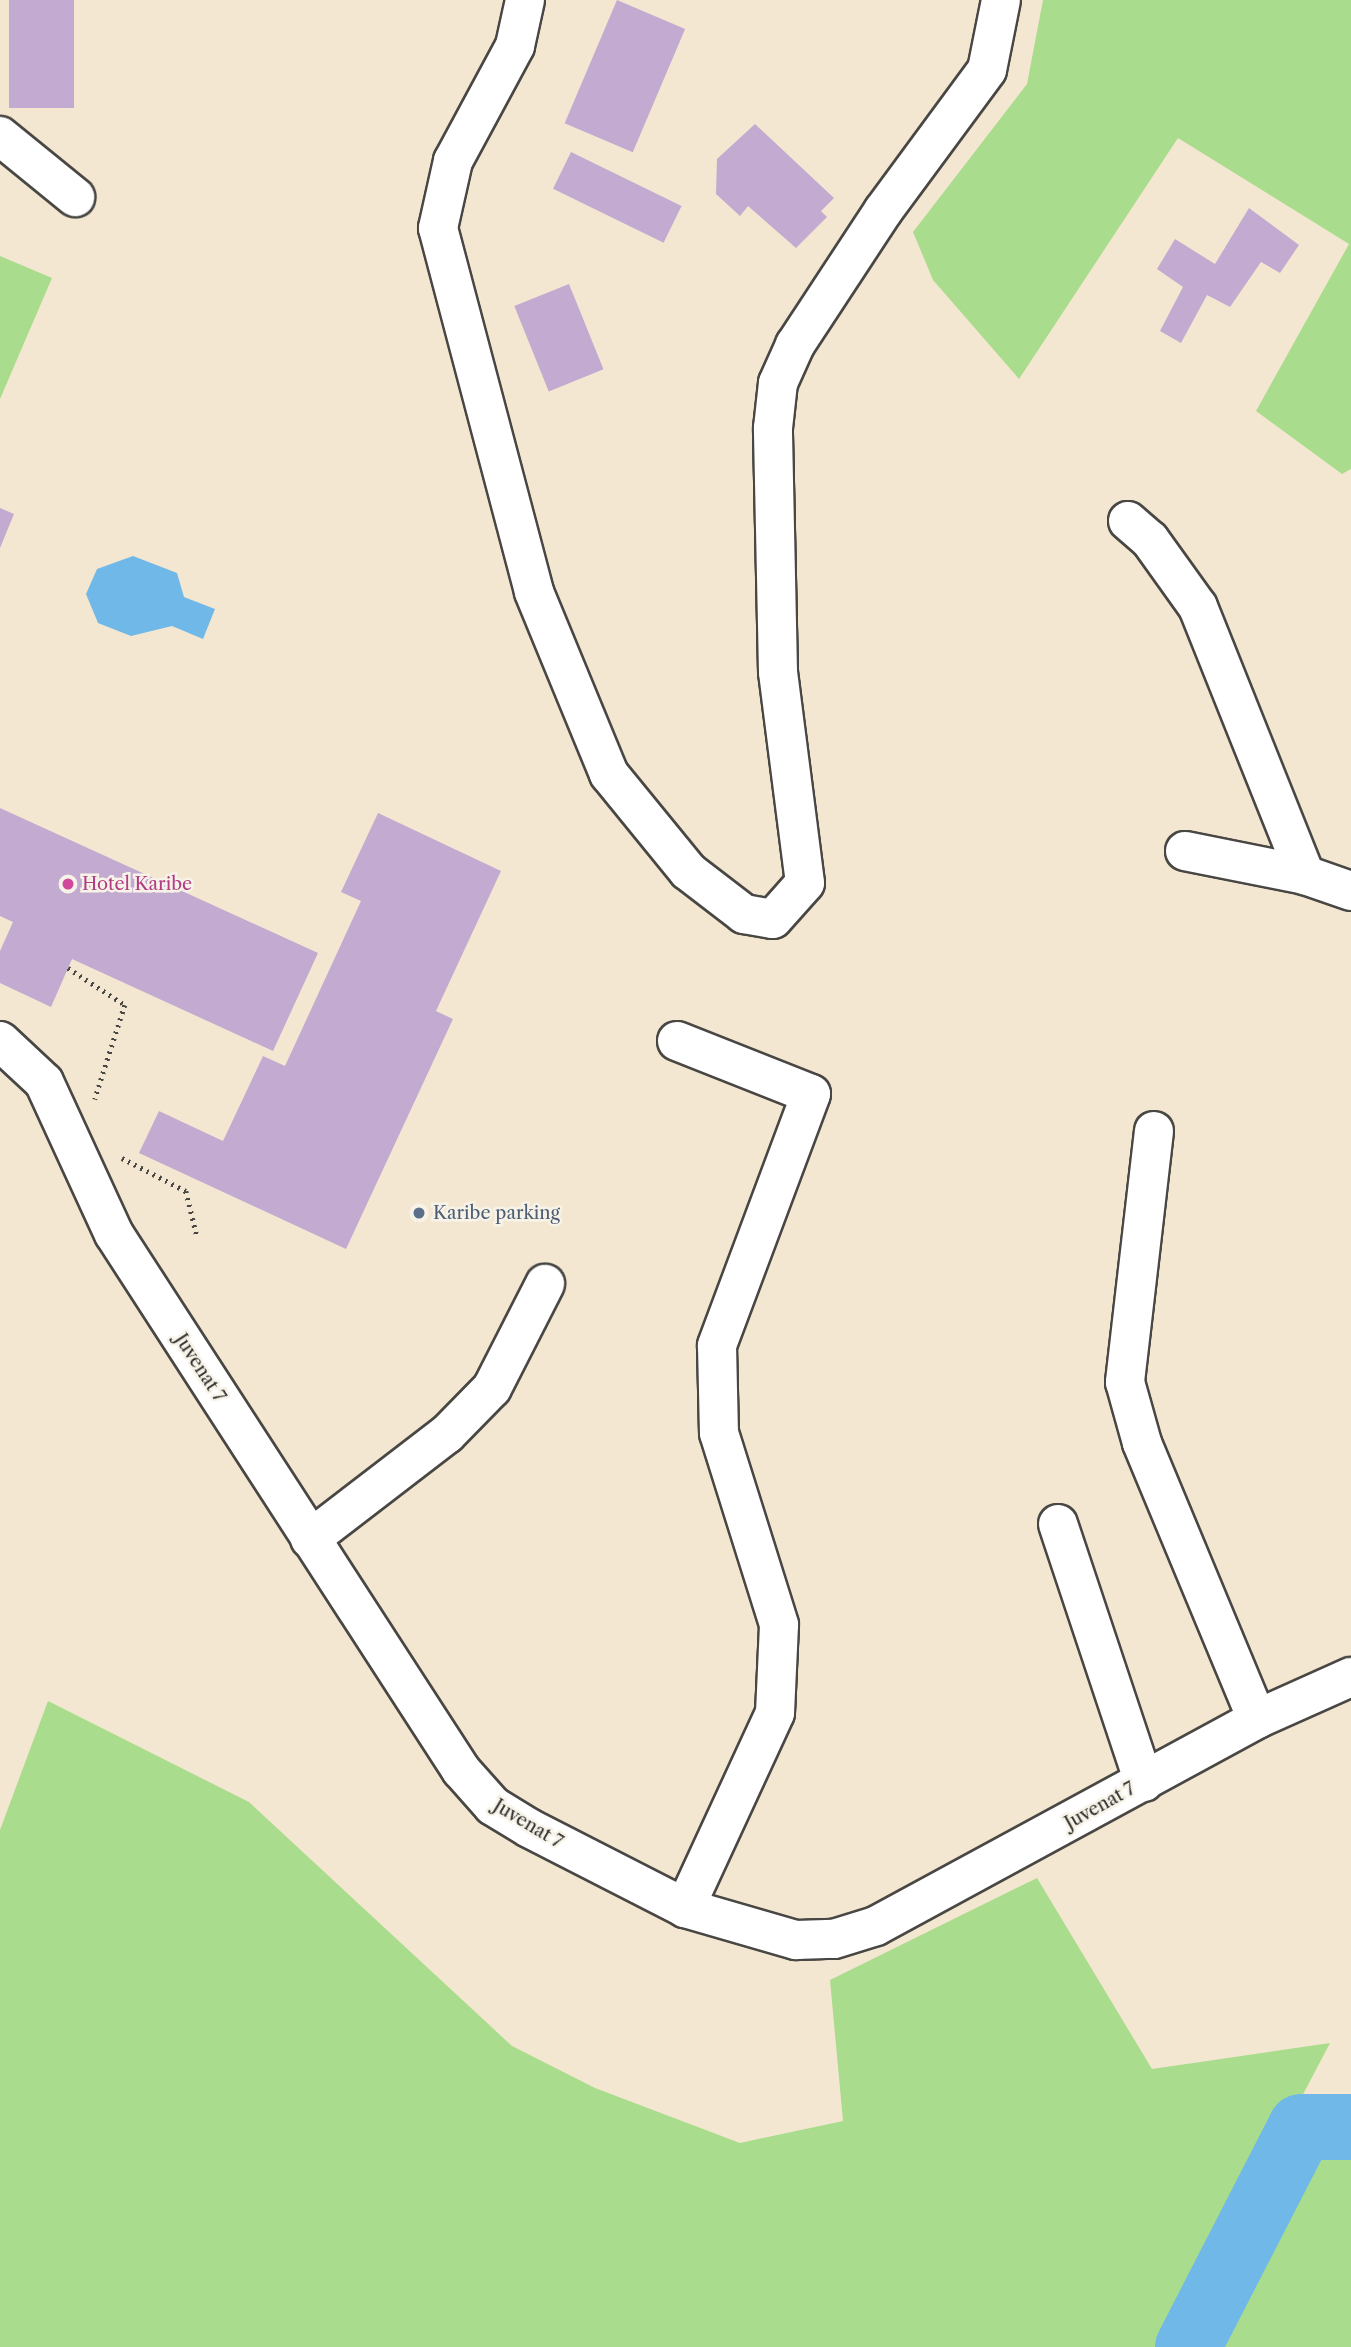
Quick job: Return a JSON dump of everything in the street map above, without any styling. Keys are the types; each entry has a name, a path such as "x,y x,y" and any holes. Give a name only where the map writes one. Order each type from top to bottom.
{"street":[{"path":"525,0 515,46 453,161 438,228 534,592 609,774 688,871 744,914 773,919 805,883 778,672 773,428 778,383 795,345 883,211 987,70 1001,0"},
{"path":"0,136 75,197"},
{"path":"1128,522 1150,540 1198,607 1305,875"},
{"path":"1185,851 1305,875 1351,891"},
{"name":"Juvenat 7","path":"0,1041 44,1082 114,1234 461,1770 493,1805 685,1908 796,1940 834,1939 876,1926 1257,1719 1351,1677"},
{"path":"677,1041 811,1094 717,1346 719,1433 779,1625 775,1713 685,1908"},
{"path":"1154,1131 1125,1382 1142,1443 1257,1719"},
{"path":"310,1539 447,1434 492,1388 545,1284"},
{"path":"1059,1524 1144,1782"}],"path":[{"path":"68,968 125,1005 92,1110"},
{"path":"113,1145 120,1157 186,1191 197,1236"}],"green space":[{"path":"1043,0 1351,0 1351,469 1342,474 1256,411 1349,244 1178,138 1019,379 933,280 913,232 1027,84"},
{"path":"0,256 52,278 0,399"},
{"path":"48,1701 249,1802 512,2046 595,2088 740,2143 843,2121 830,1980 1037,1878 1152,2069 1330,2043 1170,2347 0,2347 0,1830"},
{"path":"1351,2148 1351,2347 1211,2347 1315,2149"}],"water":[{"path":"133,556 177,573 184,597 215,609 203,639 172,626 131,636 98,623 86,594 97,569"}],"building":[{"path":"9,0 74,0 74,108 9,108"},
{"path":"617,0 685,29 633,152 565,123"},
{"path":"755,124 834,198 821,211 827,217 796,248 748,206 740,216 716,194 717,159"},
{"path":"571,152 682,206 664,243 553,189"},
{"path":"1249,208 1299,245 1280,273 1261,262 1230,307 1207,295 1181,343 1160,331 1183,287 1157,269 1175,239 1215,264"},
{"path":"569,284 603,369 549,391 514,306"},
{"path":"0,508 14,514 0,548"},
{"path":"0,808 318,953 273,1051 72,959 51,1007 0,983 0,951 13,922 0,916"},
{"path":"378,813 501,871 436,1011 453,1019 346,1249 139,1153 159,1111 223,1141 263,1056 285,1066 361,901 341,892"}],"waterway":[{"path":"1188,2347 1301,2127 1351,2127"}],"place":[{"name":"Hotel Karibe","path":"68,884"},
{"name":"Karibe parking","path":"419,1213"}]}
